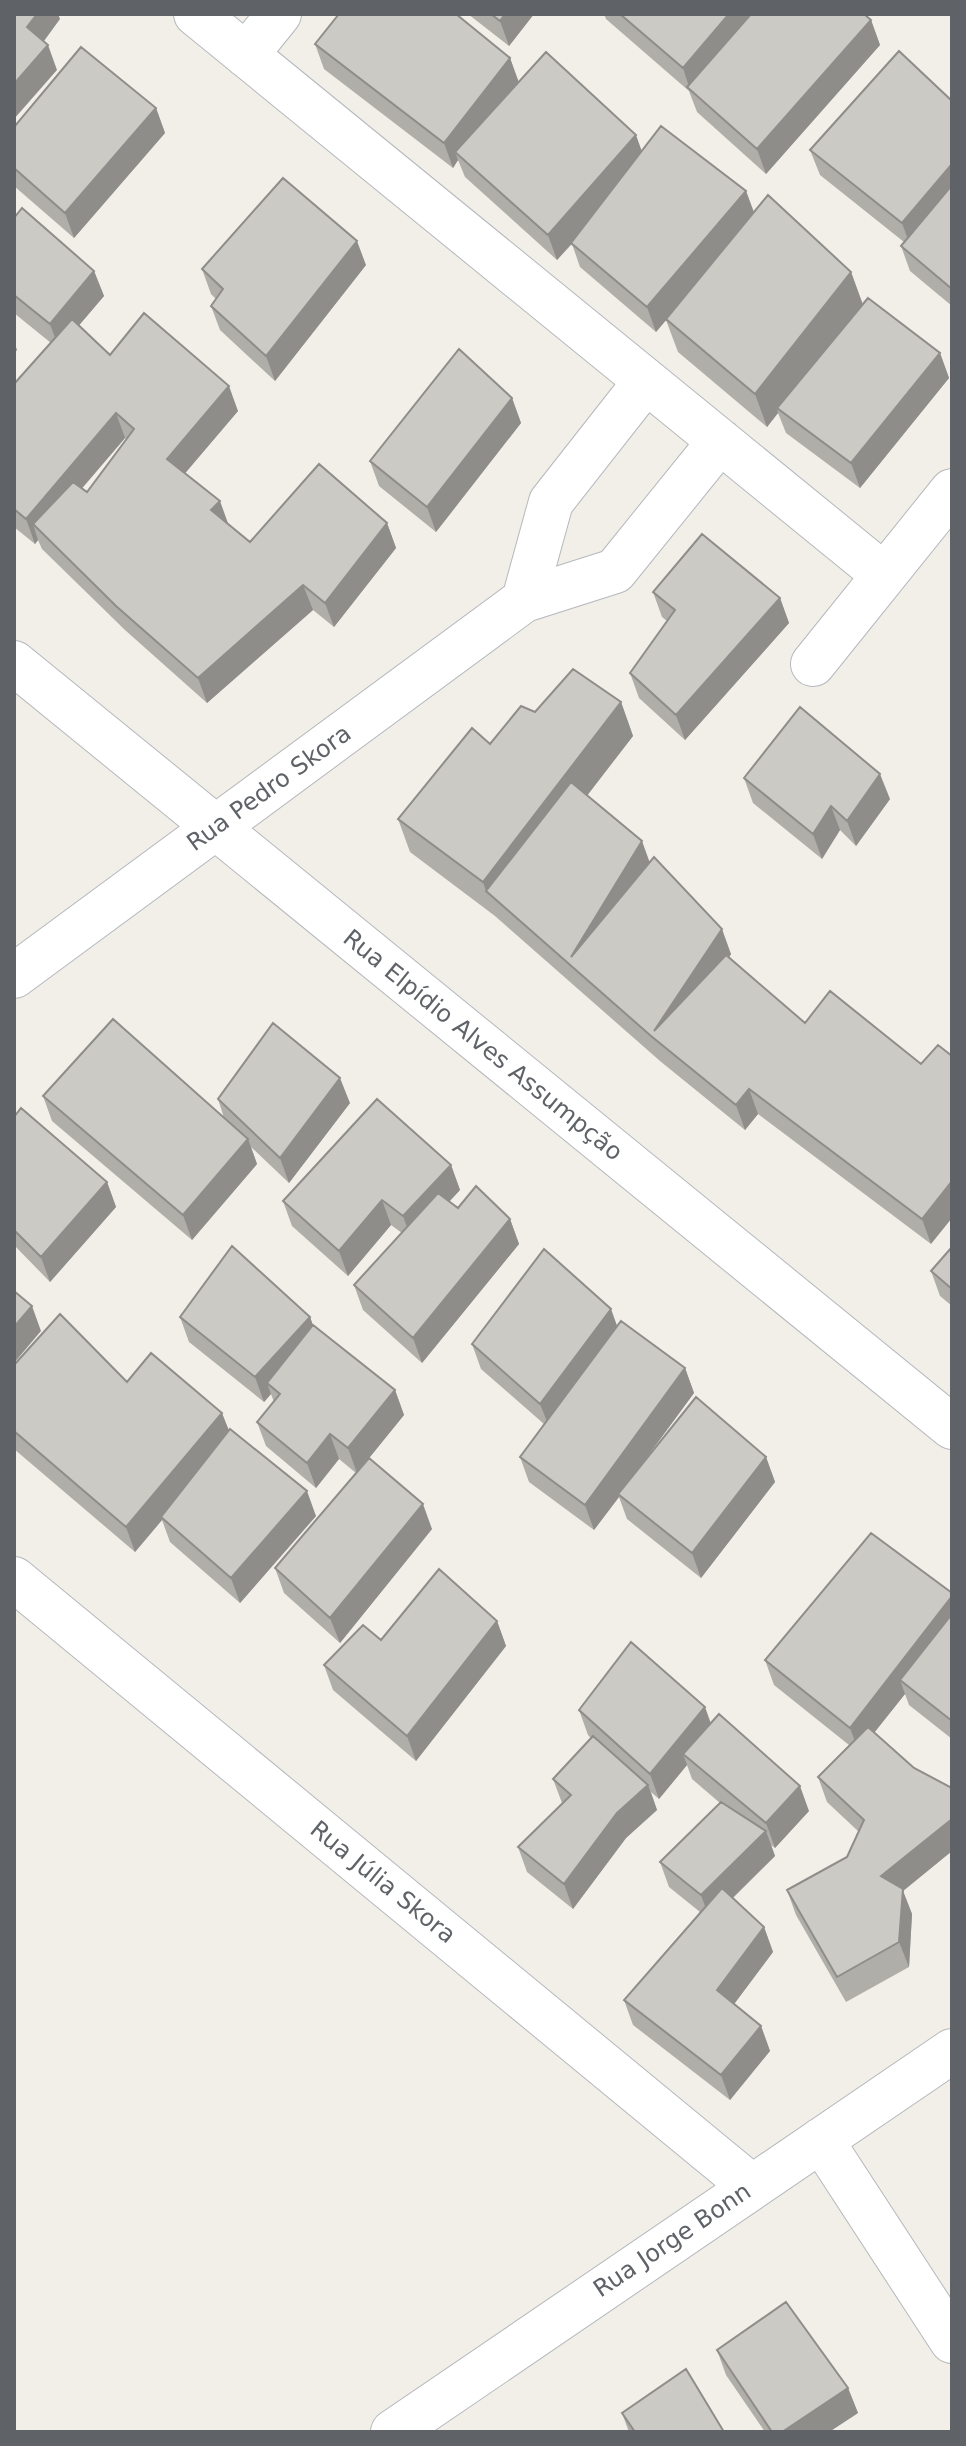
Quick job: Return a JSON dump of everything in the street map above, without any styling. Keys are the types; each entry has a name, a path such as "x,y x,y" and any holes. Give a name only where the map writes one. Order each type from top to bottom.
{"street":[{"path":"196,14 884,575"},
{"path":"246,55 279,14"},
{"path":"524,600 551,502 646,381"},
{"name":"Rua Pedro Skora","path":"14,976 524,600 615,571 720,441"},
{"path":"813,664 952,491"},
{"name":"Rua Elpídio Alves Assumpção","path":"14,663 952,1427"},
{"name":"Rua Júlia Skora","path":"14,1579 751,2186"},
{"name":"Rua Jorge Bonn","path":"393,2432 952,2051"},
{"path":"821,2140 952,2341"}],"building":[{"path":"14,14 37,14 27,27 48,45 14,84"},
{"path":"339,14 456,14 510,58 444,143 315,44"},
{"path":"491,14 505,14 500,21"},
{"path":"620,14 729,14 683,68"},
{"path":"751,14 864,14 871,20 757,149 687,87"},
{"path":"81,47 156,108 65,213 14,168 14,127"},
{"path":"899,51 952,101 952,164 902,223 810,150"},
{"path":"546,52 636,135 548,235 455,152"},
{"path":"661,126 746,191 647,307 571,243"},
{"path":"283,178 357,241 266,356 211,306 223,289 202,269"},
{"path":"952,185 952,289 901,246"},
{"path":"768,195 851,272 755,394 666,319"},
{"path":"22,208 94,271 50,324 14,295 14,218"},
{"path":"868,298 940,353 851,463 777,408"},
{"path":"144,313 229,386 167,459 220,501 211,510 250,542 319,464 387,523 325,603 303,585 198,678 116,606 33,524 73,482 87,492 134,429 116,413 26,519 14,509 14,384 72,319 110,355"},
{"path":"459,349 512,398 427,507 370,461"},
{"path":"702,534 780,598 676,715 630,673 675,610 653,592"},
{"path":"573,669 621,702 483,882 398,819 472,728 490,744 521,706 535,712"},
{"path":"800,707 880,774 847,821 831,806 813,834 744,778"},
{"path":"571,782 642,841 571,957 654,857 722,929 654,1031 726,955 805,1023 830,991 921,1064 938,1045 952,1056 952,1181 922,1219 749,1089 736,1105 651,1036 486,891"},
{"path":"113,1019 248,1139 183,1215 43,1096"},
{"path":"273,1023 340,1078 280,1158 218,1099"},
{"path":"377,1099 451,1165 403,1216 382,1200 339,1251 283,1201"},
{"path":"21,1108 107,1182 41,1257 14,1230 14,1117"},
{"path":"476,1186 510,1219 413,1338 354,1285 438,1193 458,1208"},
{"path":"232,1246 310,1317 255,1377 180,1317"},
{"path":"952,1247 952,1289 931,1271"},
{"path":"544,1249 611,1309 540,1404 472,1344"},
{"path":"14,1291 32,1306 14,1327"},
{"path":"60,1314 127,1382 151,1353 222,1413 126,1527 14,1431 14,1365"},
{"path":"621,1321 685,1368 585,1505 520,1457"},
{"path":"313,1325 395,1390 348,1448 330,1434 307,1463 257,1422 280,1394 267,1383"},
{"path":"696,1397 766,1457 692,1553 618,1494"},
{"path":"230,1429 307,1491 231,1578 161,1517"},
{"path":"369,1458 423,1504 330,1618 275,1568"},
{"path":"871,1533 952,1596 850,1728 765,1660"},
{"path":"439,1569 497,1621 407,1736 324,1665 363,1625 381,1640"},
{"path":"952,1614 952,1721 900,1680"},
{"path":"631,1642 705,1707 650,1774 579,1710"},
{"path":"719,1714 800,1786 766,1823 683,1754"},
{"path":"868,1727 914,1768 952,1788 952,1819 881,1876 903,1889 899,1942 837,1977 787,1890 847,1857 864,1820 818,1777"},
{"path":"593,1736 648,1785 617,1813 564,1884 518,1847 571,1795 553,1779"},
{"path":"721,1802 766,1831 701,1895 660,1862"},
{"path":"722,1888 764,1927 717,1990 761,2026 721,2075 624,2000"},
{"path":"786,2302 848,2388 782,2432 772,2432 717,2350"},
{"path":"686,2369 724,2432 635,2432 622,2413"}]}
